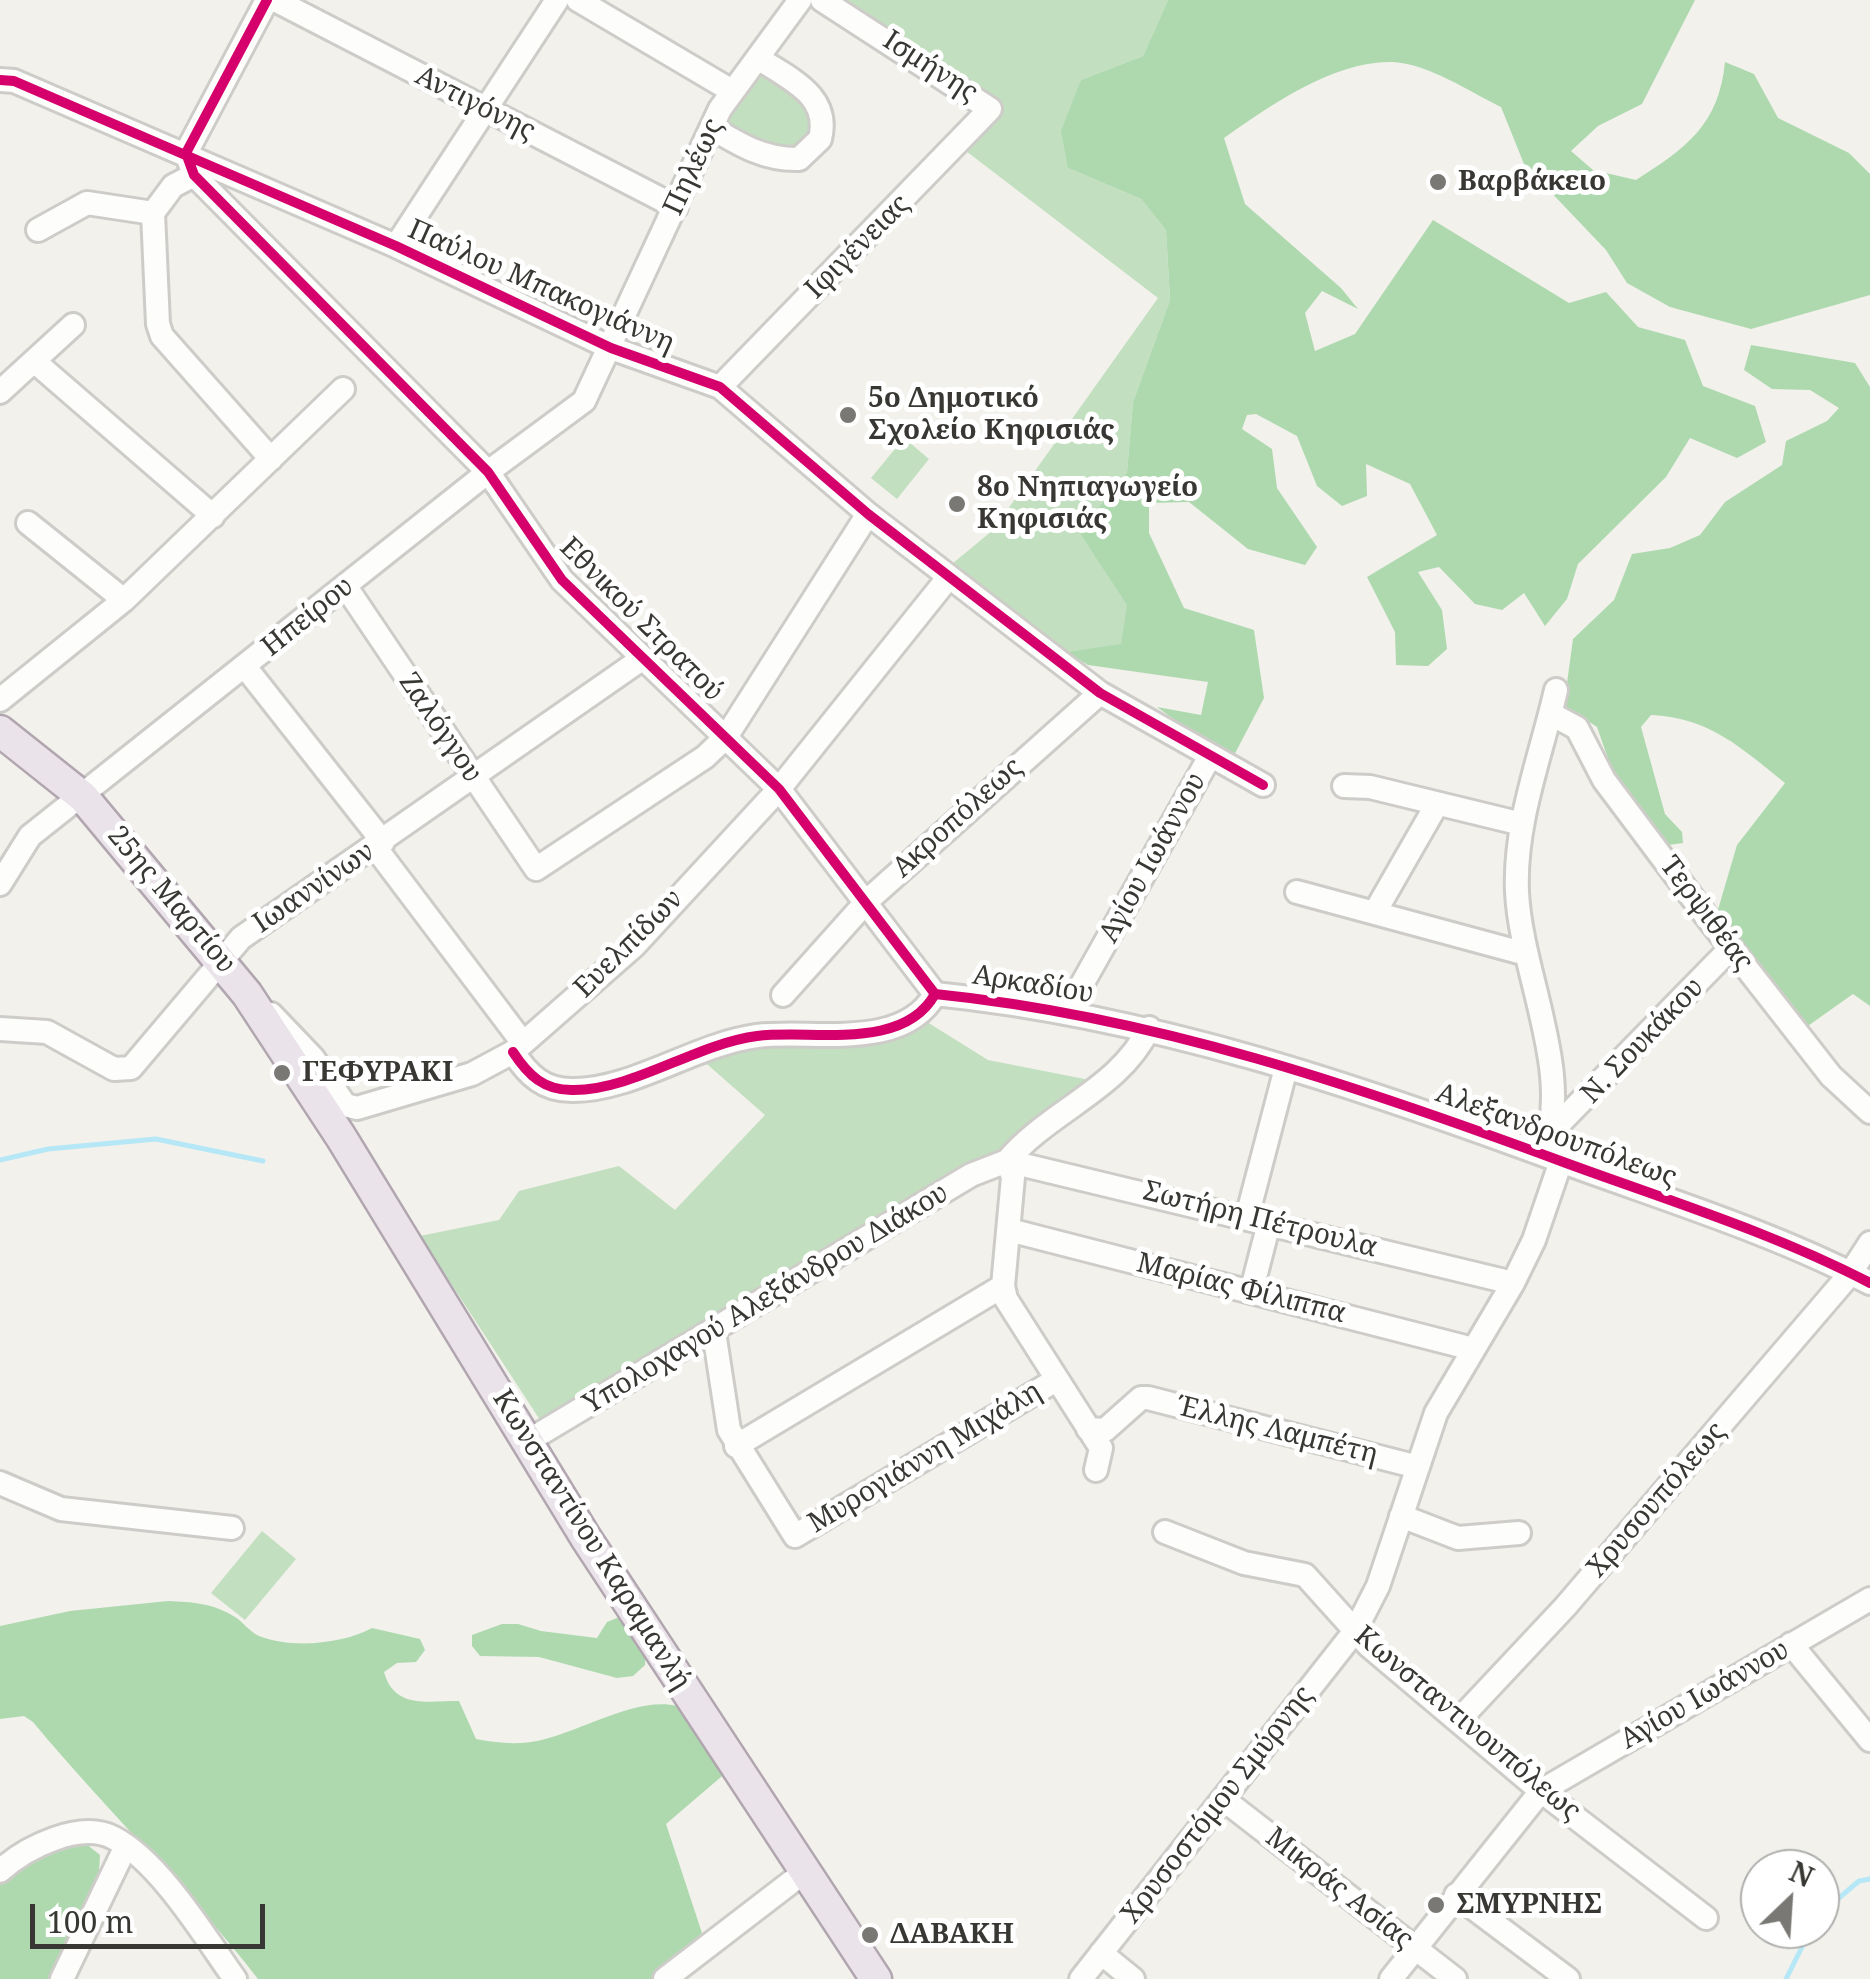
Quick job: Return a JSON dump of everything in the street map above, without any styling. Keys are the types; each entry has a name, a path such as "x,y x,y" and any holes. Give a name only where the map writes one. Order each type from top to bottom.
{"main road":[{"name":"25ης Μαρτίου","path":"0,731 83,797 222,958 314,1095"},
{"name":"Κωνσταντίνου Καραμανλή","path":"314,1095 528,1441 876,1979"}],"street":[{"path":"267,0 190,164 153,213 162,336 271,460"},
{"name":"Αντιγόνης","path":"276,0 676,207"},
{"path":"396,246 557,0"},
{"path":"578,0 732,91"},
{"name":"Πηλέως","path":"611,348 732,91 800,0"},
{"name":"Ισμήνης","path":"822,0 987,104"},
{"path":"712,128 758,154 783,160 799,159 820,140 823,114 814,96 758,58"},
{"name":"Παύλου Μπακογιάννη","path":"0,80 14,81 190,164 396,246 611,348 720,387 868,514 1100,693 1209,758 1264,785"},
{"name":"Ιφιγένειας","path":"720,387 988,114 987,104"},
{"name":"Εθνικού Στρατού","path":"190,164 488,472 562,580 779,789 935,994"},
{"path":"38,230 86,203 153,213"},
{"path":"0,392 73,325"},
{"name":"Ηπείρου","path":"0,884 16,852 30,836 488,472 584,402 611,348"},
{"path":"34,361 213,516"},
{"path":"0,700 124,600 343,389"},
{"path":"726,737 868,514"},
{"path":"28,523 124,600"},
{"name":"Ευελπίδων","path":"247,994 291,1034 345,1105 357,1108 472,1074 518,1048 634,946 779,789 948,578"},
{"name":"Ζαλόγγου","path":"346,587 536,869 705,757 726,737"},
{"name":"Ιωαννίνων","path":"0,1029 47,1032 122,1072 131,1068 241,938 643,658"},
{"name":"Αρκαδίου","path":"246,668 379,844 518,1048 526,1074 540,1083 577,1091 756,1036 885,1028 913,1018 935,994 1067,1011 1220,1048"},
{"path":"1552,1131 1556,1106 1517,891 1522,824 1556,690"},
{"name":"Ακροπόλεως","path":"784,995 867,901 1100,693"},
{"name":"Τερψιθέας","path":"1551,714 1577,728 1604,780 1731,948 1831,1076 1866,1104"},
{"name":"Αγίου Ιωάννου","path":"1067,1011 1209,758"},
{"path":"1344,786 1370,787 1522,824"},
{"path":"1375,912 1437,804"},
{"path":"1297,892 1526,954"},
{"name":"Ν. Σουκάκου","path":"1552,1131 1731,948"},
{"name":"Υπολοχαγού Αλεξάνδρου Διάκου","path":"528,1441 971,1176 1007,1160 1022,1143 1129,1063 1149,1028"},
{"name":"Αλεξανδρουπόλεως","path":"1220,1048 1552,1157 1702,1212 1860,1279"},
{"path":"1252,1289 1258,1220 1286,1068"},
{"name":"Χρυσοστόμου Σμύρνης","path":"1081,1979 1355,1631 1378,1586 1436,1413 1534,1240 1552,1157 1552,1131"},
{"path":"1007,1160 1013,1177 1003,1286 1056,1380 1101,1448 1096,1470"},
{"name":"Σωτήρη Πέτρουλα","path":"1007,1160 1513,1283"},
{"name":"Μαρίας Φίλιππα","path":"1009,1230 1252,1289 1473,1350"},
{"name":"Χρυσουπόλεως","path":"1458,1721 1860,1279 1870,1243"},
{"path":"714,1332 728,1430 736,1446 1003,1286"},
{"name":"Μυρογιάννη Μιχάλη","path":"736,1446 795,1536 1056,1380"},
{"name":"Έλλης Λαμπέτη","path":"1088,1429 1106,1430 1141,1398 1148,1398 1418,1467"},
{"path":"0,1483 61,1508 232,1528"},
{"path":"1401,1516 1458,1538 1519,1533"},
{"name":"Κωνσταντινουπόλεως","path":"1165,1532 1244,1563 1304,1575 1355,1631 1458,1721 1541,1791 1706,1918"},
{"name":"Αγίου Ιωάννου","path":"1541,1791 1870,1599"},
{"path":"1791,1644 1870,1740"},
{"path":"1391,1979 1541,1791"},
{"name":"Μικράς Ασίας","path":"1223,1799 1455,1979"},
{"path":"0,1872 65,1836 98,1833 126,1846 187,1914 236,1979"},
{"path":"62,1979 126,1846"},
{"path":"680,1976 804,1872"},
{"path":"1456,1895 1568,1979"},
{"path":"1101,1953 1134,1979"}],"green space":[{"path":"833,0 1168,0 1143,56 1081,80 1068,168 1141,199 1166,230 1170,300 1133,402 1127,472 1079,532 1128,605 1121,645 1066,652 952,564 993,530 1158,298 966,151 1003,109"},
{"path":"1168,0 1695,0 1642,104 1598,126 1571,151 1593,170 1636,180 1697,133 1716,103 1725,62 1754,74 1778,118 1849,153 1870,174 1870,295 1751,329 1670,307 1627,283 1606,250 1524,164 1501,107 1421,68 1393,62 1348,69 1304,87 1224,138 1245,204 1341,288 1358,309 1322,291 1305,313 1315,351 1355,334 1433,220 1569,303 1606,292 1638,327 1685,340 1703,386 1755,406 1766,442 1737,458 1690,438 1666,477 1578,564 1567,599 1545,626 1524,593 1502,610 1475,604 1439,567 1418,572 1442,610 1447,649 1428,666 1396,665 1395,632 1367,577 1437,535 1410,484 1366,464 1367,496 1342,506 1317,486 1297,436 1256,414 1247,415 1242,429 1272,449 1277,488 1317,547 1305,565 1248,549 1189,502 1149,503 1149,533 1184,608 1254,630 1264,698 1231,761 1157,707 1201,715 1208,682 1088,665 1066,652 1121,644 1127,605 1079,532 1127,472 1133,402 1170,300 1166,230 1141,199 1068,168 1061,131 1081,80 1143,56"},
{"path":"763,70 807,98 813,140 784,152 735,130 725,116"},
{"path":"1751,345 1855,363 1870,387 1870,1006 1853,994 1805,1028 1717,913 1737,845 1785,783 1738,746 1707,728 1651,715 1641,727 1665,814 1682,832 1683,843 1661,846 1619,790 1597,727 1564,705 1573,639 1614,600 1632,554 1670,548 1700,535 1725,502 1782,465 1786,441 1827,421 1839,408 1810,390 1772,389 1744,370"},
{"path":"904,438 929,459 897,499 871,478"},
{"path":"927,1022 988,1060 1100,1082 1017,1142 542,1423 420,1236 499,1220 519,1191 619,1166 675,1210 765,1115 700,1058 773,1043 863,1043"},
{"path":"262,1531 296,1559 245,1620 211,1593"},
{"path":"168,1601 219,1609 259,1636 272,1640 332,1641 372,1628 420,1639 425,1650 416,1662 397,1663 384,1672 389,1684 395,1692 413,1700 459,1701 476,1739 506,1743 537,1741 656,1704 675,1705 691,1712 707,1731 728,1771 666,1824 702,1933 656,1979 258,1979 33,1722 24,1716 0,1719 0,1626 70,1611"},
{"path":"622,1616 646,1650 645,1665 633,1676 617,1678 539,1657 480,1656 472,1646 472,1635 502,1624 597,1638 607,1622"},
{"path":"85,1843 100,1855 99,1871 51,1979 0,1979 0,1882 39,1856"}],"waterway":[{"path":"0,1160 48,1149 156,1139 263,1161"},
{"path":"1840,1897 1859,1881 1870,1879"},
{"path":"1786,1979 1801,1949"}],"cycle path":[{"path":"267,0 186,153 194,175 488,472 562,580 779,789 935,994"},
{"path":"0,80 14,81 396,246 611,348 720,387 868,514 1100,693 1263,785"},
{"path":"935,994 1097,1019 1334,1082 1720,1218 1870,1283"},
{"path":"513,1052 531,1074 554,1088 596,1088 757,1036 879,1031 920,1012 935,994"}],"place":[{"name":"Βαρβάκειο","path":"1438,182"},
{"name":"5ο Δημοτικό Σχολείο Κηφισιάς","path":"848,415"},
{"name":"8ο Νηπιαγωγείο Κηφισιάς","path":"957,504"},
{"name":"ΓΕΦΥΡΑΚΙ","path":"282,1073"},
{"name":"ΣΜΥΡΝΗΣ","path":"1436,1905"},
{"name":"ΔΑΒΑΚΗ","path":"870,1935"}]}
